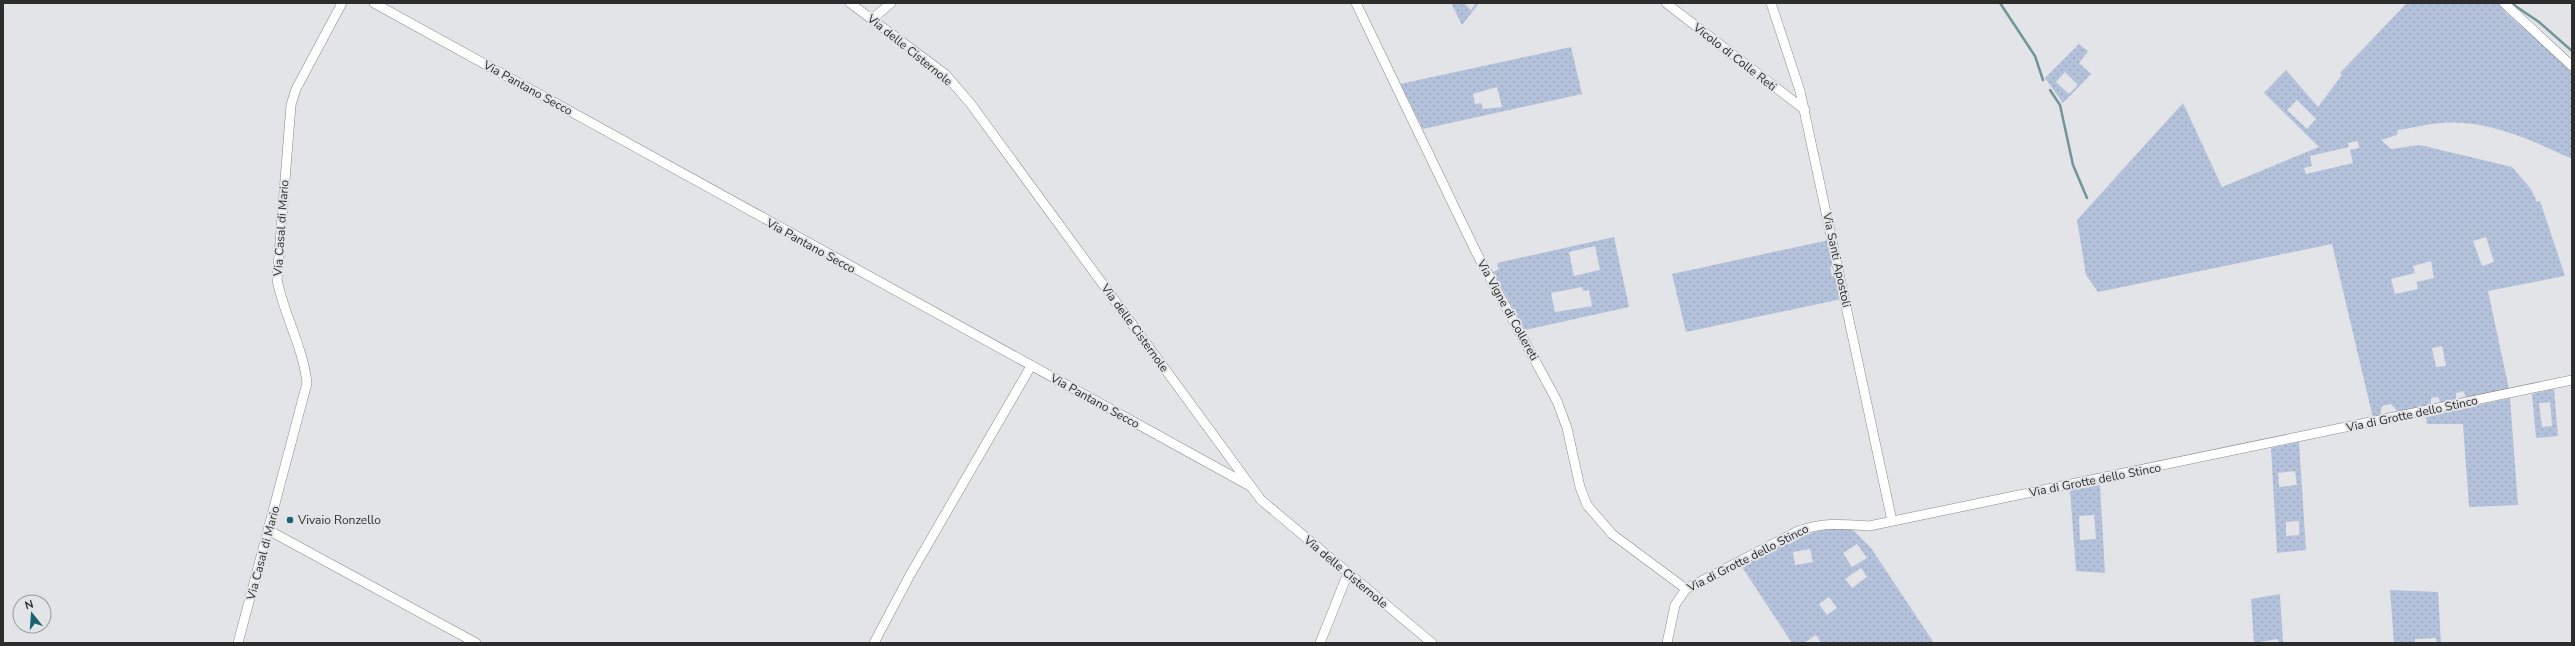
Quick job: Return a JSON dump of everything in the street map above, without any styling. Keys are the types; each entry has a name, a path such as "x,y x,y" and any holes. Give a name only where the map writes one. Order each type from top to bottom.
{"street":[{"name":"Via Casal di Mario","path":"238,643 270,530 307,383 305,369 280,296 277,280 291,104 296,89 342,3"},
{"name":"Via Pantano Secco","path":"374,3 1250,486"},
{"name":"Via delle Cisternole","path":"850,3 945,74 993,131 1250,486 1262,500 1432,643"},
{"path":"872,19 891,3"},
{"name":"Via Vigne di Collereti","path":"1356,3 1476,252 1557,401 1567,428 1580,487 1587,505 1612,534 1686,589"},
{"name":"Vicolo di Colle Reti","path":"1666,3 1805,110"},
{"name":"Via Santi Apostoli","path":"1771,3 1805,110 1892,521"},
{"path":"2504,3 2572,66"},
{"path":"874,643 910,575 1031,366"},
{"name":"Via di Grotte dello Stinco","path":"1667,643 1675,606 1686,589 1796,532 1812,526 1827,523 1869,526 2232,452 2572,380"},
{"path":"270,530 476,643"},
{"path":"1320,643 1348,573"}],"shaded area":[{"path":"1451,3 1464,3 1471,10 1476,3 1479,3 1462,25"},
{"path":"2407,3 2499,3 2506,13 2572,70 2572,159 2525,138 2475,124 2441,123 2424,125 2398,130 2397,135 2381,140 2391,149 2420,145 2512,167 2531,189 2537,202 2540,201 2565,276 2488,291 2509,389 2467,398 2463,391 2456,393 2456,400 2441,403 2438,397 2431,398 2431,406 2399,413 2391,404 2382,406 2380,417 2373,418 2332,244 2098,292 2086,275 2077,220 2183,103 2222,187 2319,147 2264,93 2286,70 2318,107 2342,75 2340,73","holes":["2297,100 2316,119 2307,129 2287,110","2358,141 2359,148 2350,150 2353,163 2306,174 2304,168 2312,166 2310,156 2349,147 2348,143","2486,237 2494,262 2482,266 2473,241","2431,261 2434,278 2417,282 2416,277 2418,289 2395,294 2391,279 2415,273 2413,266","2442,346 2446,366 2436,367 2432,348"]},
{"path":"2079,44 2088,51 2079,63 2091,74 2063,103 2045,78","holes":["2065,72 2078,85 2069,94 2056,82"]},
{"path":"1571,47 1582,94 1423,129 1400,84","holes":["1497,87 1502,107 1483,109 1481,103 1475,104 1473,94"]},
{"path":"1614,237 1629,307 1525,330 1493,272 1499,269 1497,263","holes":["1595,246 1600,270 1574,276 1569,252","1582,287 1583,291 1589,290 1592,306 1555,312 1551,293"]},
{"path":"1829,240 1835,265 1830,267 1831,273 1837,274 1842,299 1686,332 1672,274"},
{"path":"2554,389 2558,436 2536,438 2532,394","holes":["2550,402 2552,426 2542,427 2539,403"]},
{"path":"2510,398 2518,505 2469,507 2463,424 2427,424 2426,417"},
{"path":"2299,442 2306,550 2277,553 2271,448","holes":["2295,471 2297,485 2279,487 2278,473","2299,521 2299,535 2286,536 2286,522"]},
{"path":"2100,485 2105,573 2076,571 2070,490","holes":["2094,515 2096,539 2080,540 2079,516"]},
{"path":"1840,527 1853,530 1871,548 1934,643 1821,643 1816,635 1804,643 1792,643 1742,567 1789,542 1826,529","holes":["1857,544 1867,558 1852,567 1843,553","1810,549 1813,562 1795,565 1793,552","1861,568 1867,577 1852,588 1845,579","1829,597 1837,608 1827,615 1819,604"]},
{"path":"2390,590 2438,592 2441,643 2437,643 2436,638 2415,639 2415,643 2394,643"},
{"path":"2280,594 2283,643 2279,643 2278,639 2254,643 2251,599"}],"waterway":[{"path":"2000,3 2035,56 2043,80"},
{"path":"2511,3 2539,22 2572,51"},
{"path":"2050,90 2060,105 2073,165 2087,198"}],"place":[{"name":"Vivaio Ronzello","path":"290,520"}]}
